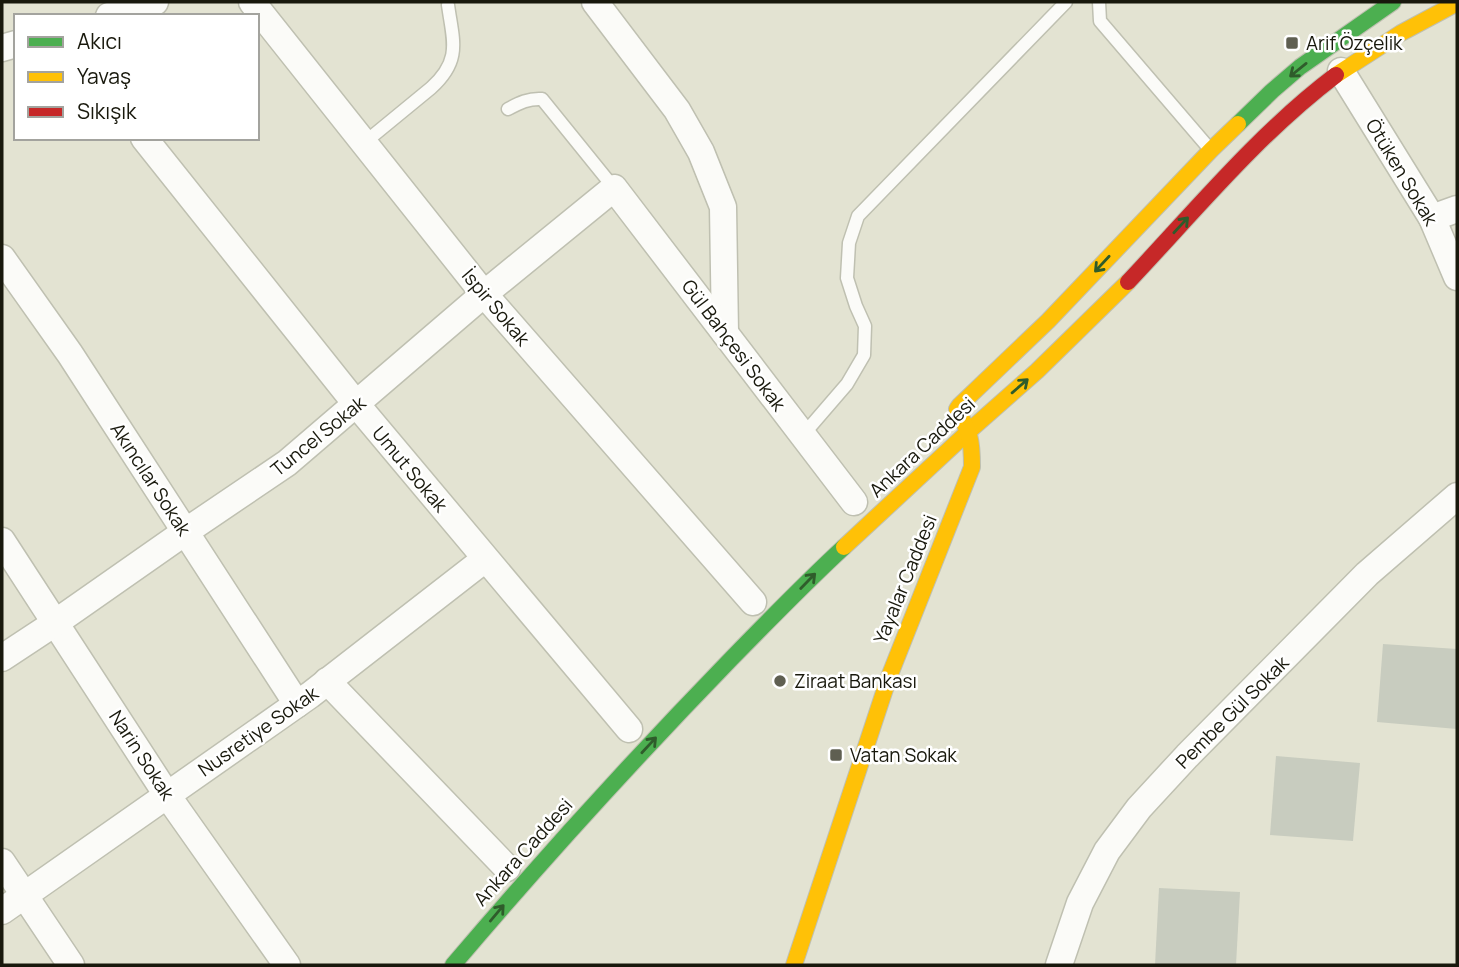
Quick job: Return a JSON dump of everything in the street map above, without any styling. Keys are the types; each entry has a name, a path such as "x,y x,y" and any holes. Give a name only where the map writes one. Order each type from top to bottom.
{"main road":[{"name":"Ankara Caddesi","path":"951,413 1048,321 1211,150 1300,67 1393,2"},
{"name":"Ankara Caddesi","path":"453,965 519,887 675,718 815,574 1117,294 1242,160 1311,94 1341,71 1401,33 1457,3"},
{"name":"Yayalar Caddesi","path":"794,965 888,677 972,467 969,431 951,413"}],"street":[{"path":"116,14 155,2"},
{"name":"İspir Sokak","path":"252,2 484,294 753,602"},
{"path":"595,2 677,110 701,152 723,207 725,333"},
{"name":"Ötüken Sokak","path":"1341,71 1432,218 1457,277"},
{"name":"Umut Sokak","path":"146,140 356,405 629,729"},
{"name":"Gül Bahçesi Sokak","path":"614,188 855,502"},
{"name":"Tuncel Sokak","path":"2,658 287,463 484,294 614,188"},
{"path":"1432,218 1457,209"},
{"name":"Akıncılar Sokak","path":"2,258 70,354 297,704"},
{"name":"Pembe Gül Sokak","path":"1059,965 1080,902 1107,851 1139,808 1367,574 1457,496"},
{"name":"Narin Sokak","path":"2,541 167,795 287,965"},
{"name":"Nusretiye Sokak","path":"2,911 297,704 485,559"},
{"path":"327,681 506,869"},
{"path":"2,862 71,965"}],"lane":[{"path":"803,435 847,384 864,355 865,326 847,278 849,243 858,216 1066,2"},
{"path":"1099,2 1100,21 1211,150"},
{"path":"364,143 431,88 447,70 454,49 448,5"},
{"path":"508,109 533,98 542,99 614,188"}],"building":[{"path":"1383,644 1457,649 1457,729 1377,722"},
{"path":"1276,756 1360,763 1353,841 1270,835"},
{"path":"1159,888 1240,892 1236,965 1155,965"}],"traffic: fast":[{"path":"1238,124 1300,67 1393,2"},
{"path":"453,965 555,848 660,734 773,616 844,547"}],"traffic: slow":[{"path":"1336,75 1401,33 1457,3"},
{"path":"959,406 1048,321 1238,124"},
{"path":"844,547 1037,371 1128,282"},
{"path":"794,965 889,677 972,467 969,436 957,409"}],"traffic: jam":[{"path":"1128,282 1280,122 1336,75"}],"place":[{"name":"Arif Özçelik","path":"1292,43"},
{"name":"Ziraat Bankası","path":"780,681"},
{"name":"Vatan Sokak","path":"836,755"}]}
